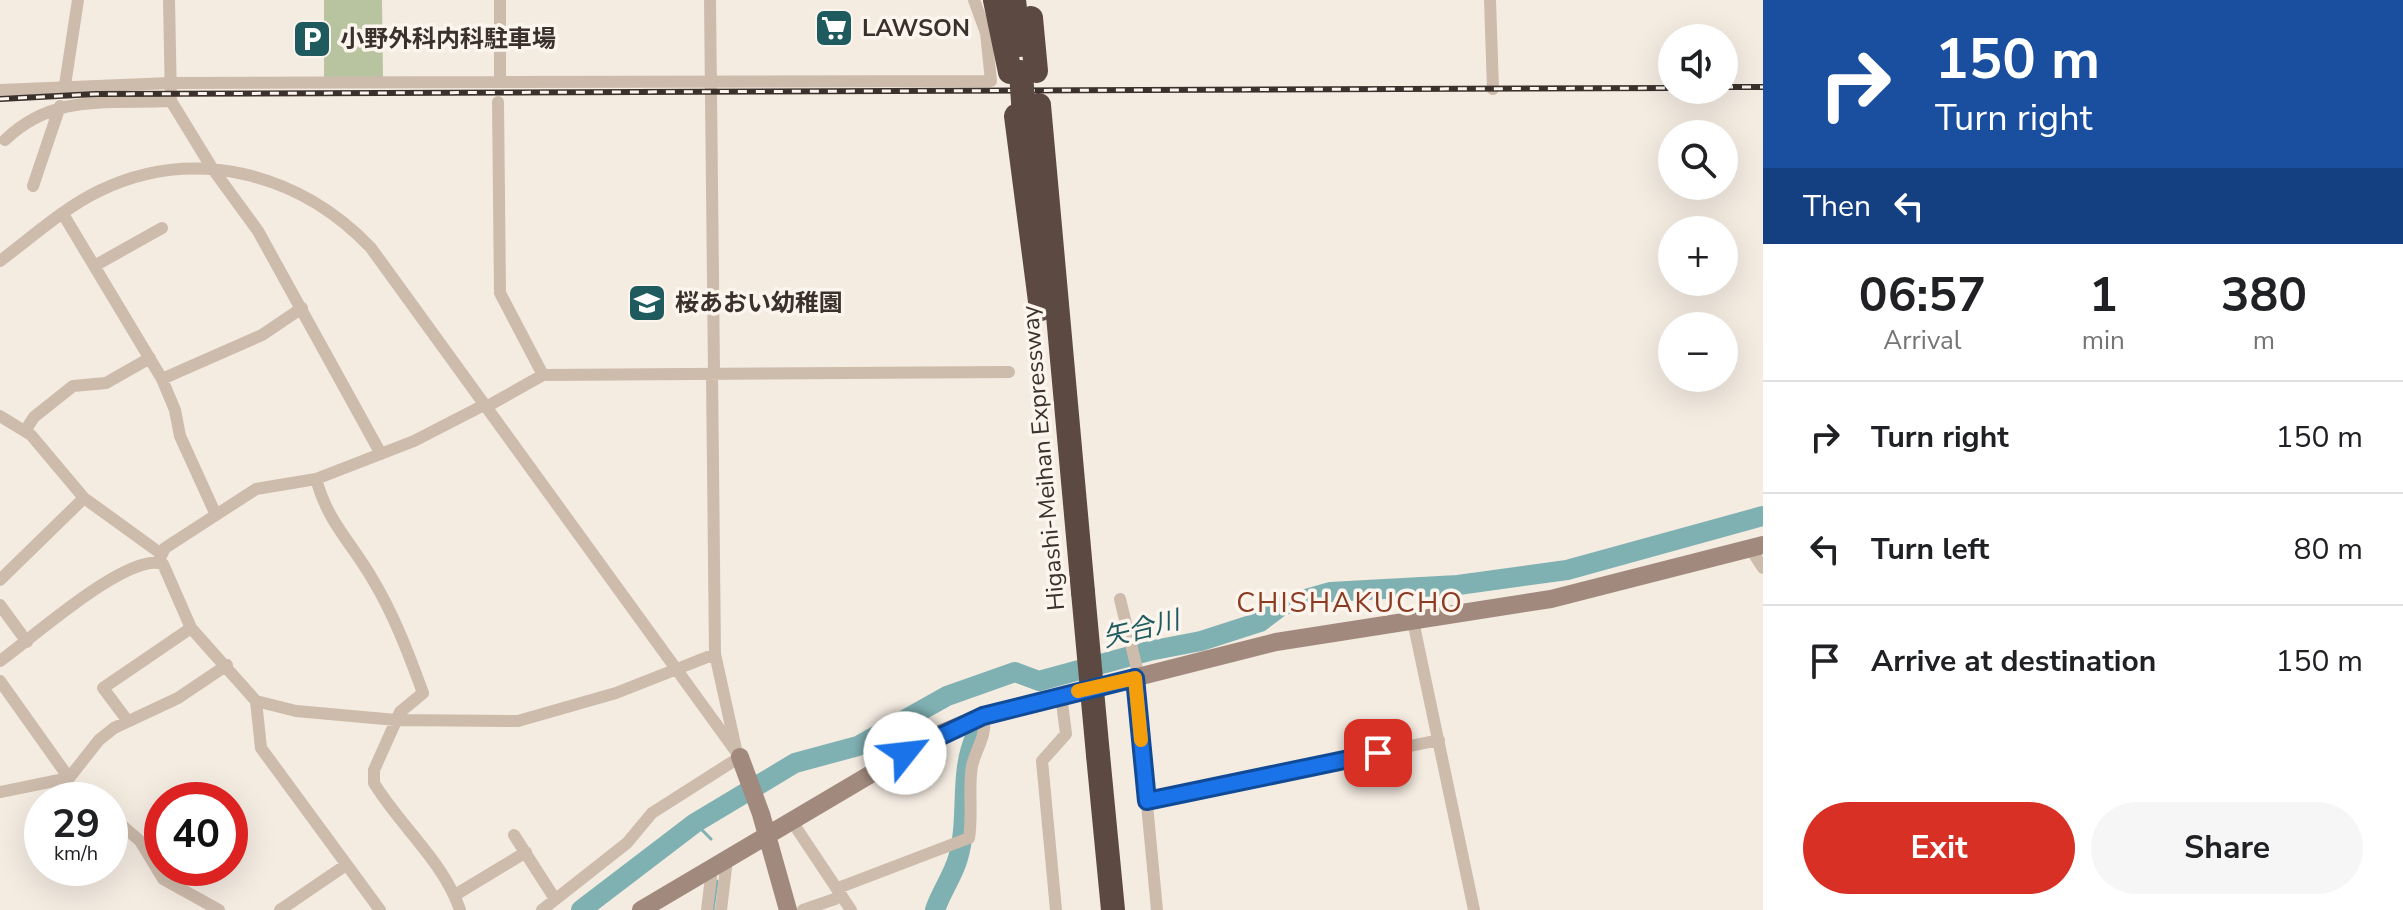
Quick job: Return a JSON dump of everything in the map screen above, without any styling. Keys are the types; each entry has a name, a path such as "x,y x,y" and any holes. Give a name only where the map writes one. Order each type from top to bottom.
{"highway":[{"name":"Higashi-Meihan Expressway","path":"1009,1 1022,72 1075,594 1090,757 1097,910"},
{"path":"1009,1 1022,72"},
{"name":"Higashi-Meihan Expressway","path":"1026,112 1047,351 1075,594"},
{"name":"Higashi-Meihan Expressway","path":"1090,757 1113,910"}],"street":[{"path":"65,85 78,0"},
{"path":"169,0 171,101 212,168 258,231 381,454"},
{"path":"500,0 500,82"},
{"path":"710,0 715,654 738,755 761,814 788,910"},
{"path":"1490,0 1493,89"},
{"path":"0,90 170,83 991,81 986,33 1009,1"},
{"path":"5,140 35,115 60,106 171,101"},
{"path":"498,102 500,293 543,375"},
{"path":"33,186 60,106"},
{"path":"0,261 98,192 134,177 170,169 212,168 252,175 287,186 321,204 348,225 377,256 674,671 738,755"},
{"path":"63,214 162,379 175,410 180,436 216,515"},
{"path":"96,265 162,228"},
{"path":"162,379 262,335 302,308"},
{"path":"25,431 34,417 73,386 106,383 150,358"},
{"path":"0,661 91,589 159,558 216,515 264,486 316,479 381,454 485,406 543,375 1009,372"},
{"path":"0,416 25,431 84,498 159,558 168,569 191,628 256,701 261,748 380,910"},
{"path":"316,479 335,525 371,576 397,624 423,693 396,720 374,770 374,783 455,895 460,910"},
{"path":"0,580 84,498"},
{"path":"641,910 937,735 983,716 1137,675 1325,632 1551,599 1756,546 1763,568"},
{"path":"1120,599 1137,675 1157,910"},
{"path":"0,605 27,642"},
{"path":"1413,621 1474,910"},
{"path":"127,720 103,688 191,628"},
{"path":"256,701 296,711 396,720 518,721 616,693 715,654"},
{"path":"0,792 69,778 99,740 127,720 178,698 227,665"},
{"path":"0,681 69,778"},
{"path":"1056,910 1042,761 1066,734 1061,695"},
{"path":"803,910 839,891 969,838 973,809 971,771 986,727 983,716"},
{"path":"1147,801 1439,740"},
{"path":"542,910 627,843 652,813 738,755"},
{"path":"791,820 851,910"},
{"path":"128,831 140,841 163,879 219,910"},
{"path":"514,835 555,899"},
{"path":"455,895 526,852"},
{"path":"707,910 720,864"},
{"path":"720,864 721,910"},
{"path":"280,910 346,865"}],"green space":[{"path":"324,0 382,0 383,78 324,78"}],"waterway":[{"name":"矢合川","path":"581,910 695,823 795,763 858,746 947,696 1015,672 1039,681 1149,651 1201,641 1260,622 1281,606 1330,592 1458,585 1567,570 1763,516"},
{"path":"935,910 958,858 967,765 976,735"},
{"path":"695,823 711,839"},
{"path":"713,910 717,881"}],"railway":[{"path":"1738,87 1763,87"},
{"path":"0,99 96,94 1658,88"}],"slow traffic":[{"path":"1078,691 1135,678 1141,740"}],"place":[{"name":"LAWSON","path":"834,28"},
{"name":"小野外科内科駐車場","path":"312,39"},
{"name":"桜あおい幼稚園","path":"647,303"}],"district":[{"name":"CHISHAKUCHO","path":"1350,603"}],"route":[{"path":"905,753 937,735 983,716 1135,678 1147,801 1378,753"}]}
